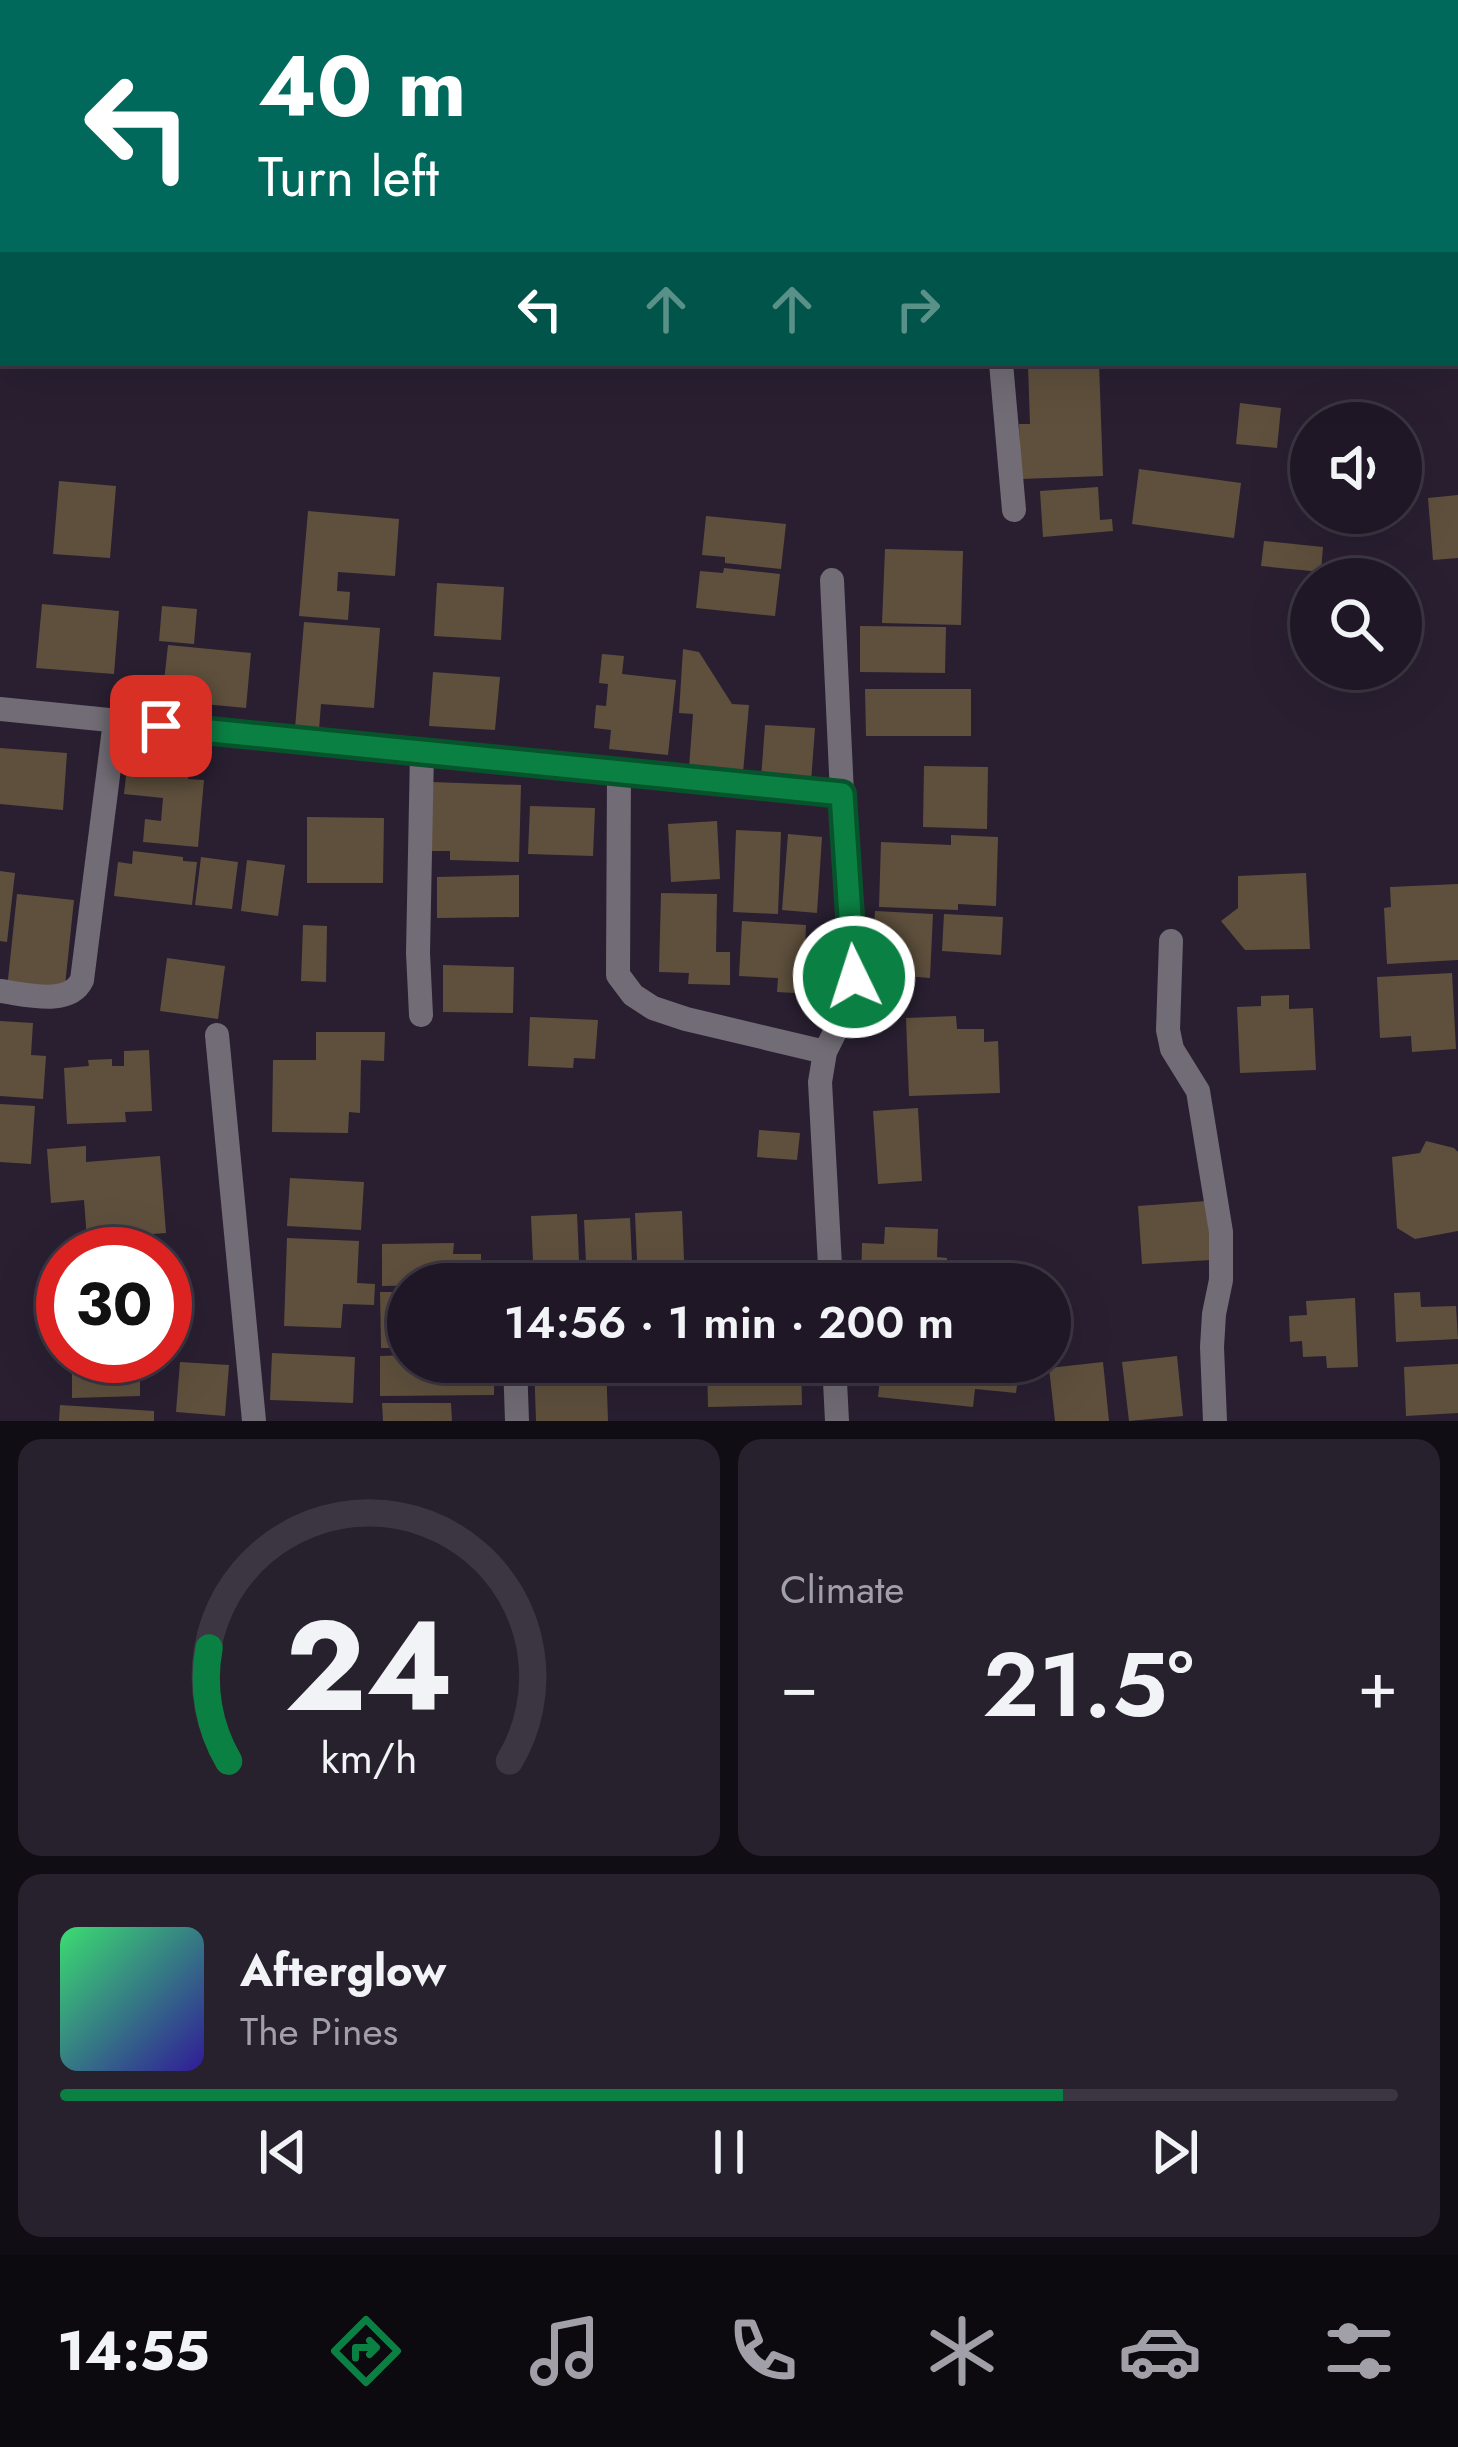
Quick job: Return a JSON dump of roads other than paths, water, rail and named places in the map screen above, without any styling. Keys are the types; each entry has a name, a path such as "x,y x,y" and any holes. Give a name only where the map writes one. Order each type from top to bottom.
{"street":[{"path":"1001,366 1015,510"},
{"path":"830,1263 820,1082 825,1052 850,1002 854,977 832,580"},
{"path":"0,709 842,794"},
{"path":"0,992 67,996 82,980 115,721"},
{"path":"421,1015 422,752"},
{"path":"620,772 618,975 622,985 653,1008 686,1019 825,1052"},
{"path":"1171,941 1168,1030 1180,1067 1198,1090 1221,1232 1221,1280 1212,1347 1215,1421"},
{"path":"217,1035 254,1421"},
{"path":"516,1383 517,1421"},
{"path":"835,1383 837,1421"}]}
